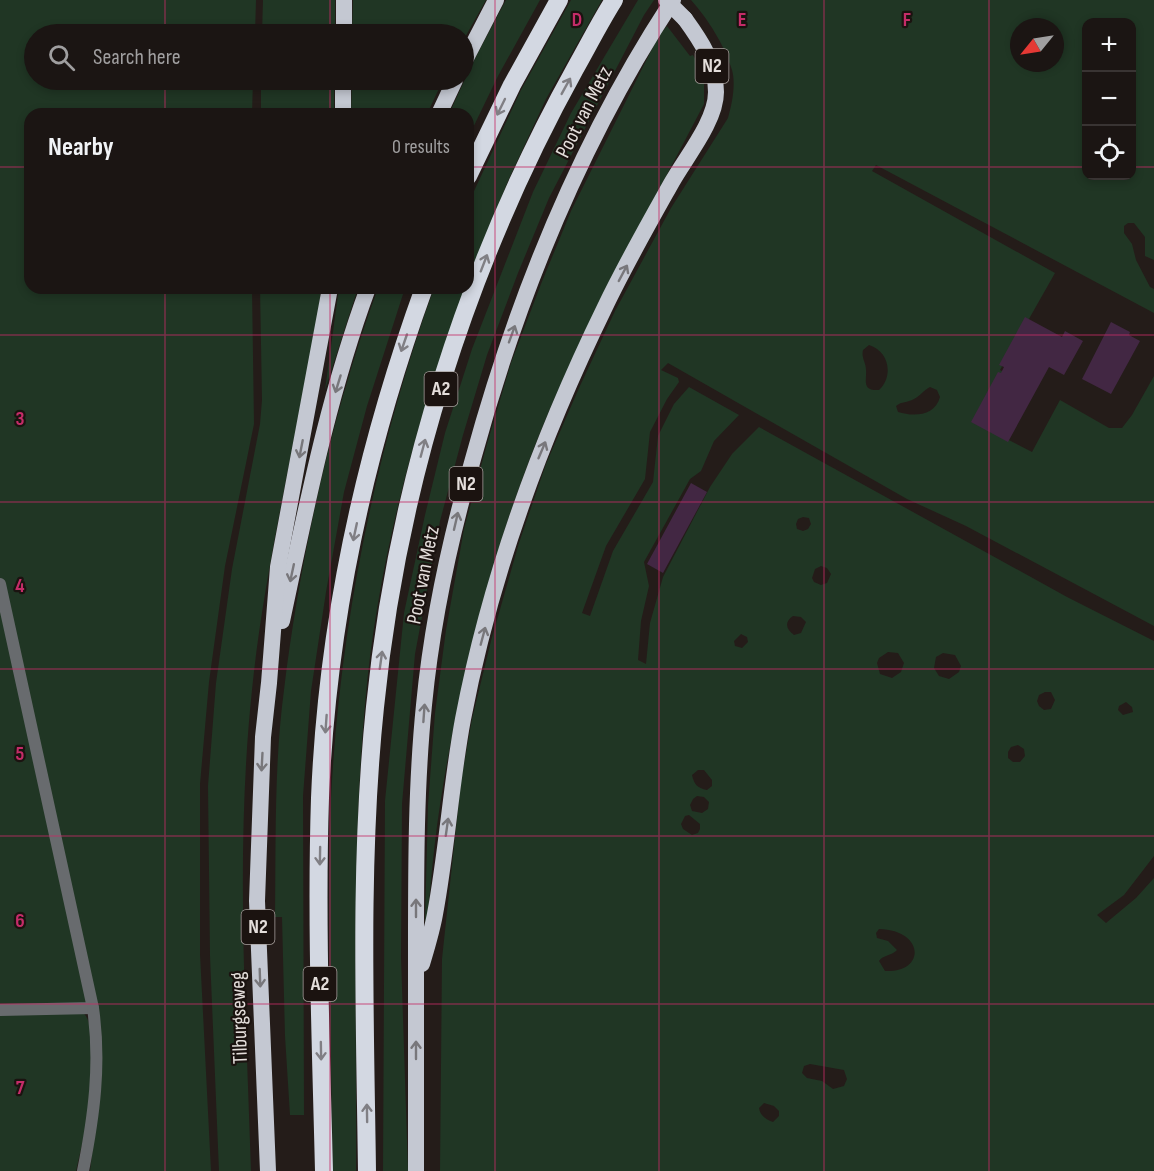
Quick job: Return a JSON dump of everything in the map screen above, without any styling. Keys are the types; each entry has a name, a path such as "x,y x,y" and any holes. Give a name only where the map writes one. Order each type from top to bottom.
{"highway":[{"path":"344,0 344,24"},
{"path":"474,43 496,0"},
{"path":"474,164 512,85 559,0"},
{"name":"Poot van Metz","path":"474,290 531,154 614,0"},
{"name":"N2","path":"416,1171 416,988 435,915 464,717 482,637 510,541 537,462 605,307 672,182 709,120 716,94 714,71 704,45 685,19 666,0"},
{"name":"Poot van Metz","path":"416,988 418,806 424,704 438,609 456,517 504,356 551,232 595,135 642,51 674,0"},
{"path":"343,90 343,108"},
{"path":"442,108 450,90"},
{"name":"N2","path":"269,683 278,567 329,294"},
{"name":"N2","path":"269,683 312,480 334,396 366,294"},
{"name":"A2","path":"324,1171 319,950 320,798 328,698 342,598 373,452 396,367 422,294"},
{"name":"Poot van Metz","path":"367,1171 365,988 368,802 375,706 388,609 418,466 455,343 473,294"},
{"name":"Tilburgseweg","path":"268,1171 257,901 263,737 269,683"}],"street":[{"path":"0,584 93,1008 96,1030 96,1096 83,1171"},
{"path":"0,1010 93,1008"}],"green space":[{"path":"0,0 256,0 255,24 24,24 24,90 253,90 252,108 24,108 24,294 252,294 254,424 225,566 209,682 200,784 200,954 211,1171 90,1171 101,1080 95,1008 0,1012"},
{"path":"263,0 335,0 335,24 262,24"},
{"path":"353,0 486,0 472,24 352,24"},
{"path":"506,0 540,0 498,76 474,126 474,108 452,108 460,90 474,90 474,60"},
{"path":"571,0 602,0 546,99 508,181 474,265 474,191 521,90"},
{"path":"638,0 654,0 644,15 549,198 518,273 487,355 440,521 415,654 402,804 401,957 408,1171 383,1171 385,801 404,613 425,515 445,433 472,349 533,192 571,113"},
{"path":"691,0 1154,0 1154,260 1145,256 1145,237 1134,223 1124,226 1124,233 1132,244 1136,260 1150,287 1154,289 1154,313 876,165 872,171 1055,273 1000,370 1007,374 980,425 1032,452 1060,400 1109,428 1122,428 1154,376 1154,626 966,526 907,499 668,363 661,370 678,378 679,382 667,399 650,432 645,479 606,546 582,613 590,616 613,551 653,482 658,436 674,404 689,387 739,415 714,441 701,471 690,479 644,562 649,586 641,621 638,660 646,664 650,623 663,577 710,487 732,454 759,427 1067,597 1154,641 1154,856 1124,895 1097,915 1106,923 1136,898 1154,878 1154,1171 440,1171 442,959 461,781 472,719 519,543 546,464 615,311 671,208 728,118 734,88 732,70 710,24","holes":["869,345 876,348 885,358 887,378 879,390 867,387 863,350","930,387 937,390 940,397 934,408 923,414 898,412 896,406 914,399","803,517 809,518 811,524 803,531 797,529 798,519","821,566 827,568 831,574 827,583 821,585 814,582 812,578 815,569","801,617 806,622 801,633 794,635 789,630 787,623 790,618","741,634 747,637 748,642 742,648 735,646 734,641","888,652 898,653 904,663 901,672 892,678 880,674 877,663 879,658","943,653 955,655 961,666 959,672 949,679 939,676 934,668 936,657","1045,692 1051,692 1055,700 1051,709 1044,710 1037,701 1039,695","1126,702 1132,707 1133,712 1123,715 1118,710 1119,706","1018,745 1024,749 1025,756 1020,762 1013,762 1008,758 1011,747","698,770 704,770 712,780 712,786 707,790 698,787 692,775","697,796 704,797 709,802 708,809 702,813 692,811 690,805","689,815 700,824 698,833 692,835 683,829 681,824 685,816","879,929 894,931 905,936 912,943 915,951 908,965 898,970 885,971 879,961 897,950 888,941 877,938 876,933","810,1064 844,1070 847,1079 844,1086 833,1089 822,1081 807,1078 802,1073 804,1066","764,1103 774,1106 779,1111 779,1116 773,1122 766,1118 759,1108"]},
{"path":"667,26 690,56 693,55 704,75 704,104 611,280 568,370 529,461 500,545 465,674 447,761 435,843 424,959 428,805 435,713 446,630 464,529 511,363 541,284 571,211 659,35"},
{"path":"261,90 334,90 334,108 261,108"},
{"path":"352,90 438,90 430,108 351,108"},
{"path":"260,294 320,294 314,340 274,540 256,653 247,750 243,930 251,1171 219,1171 210,956 208,786 216,683 232,569 260,424 262,400"},
{"path":"338,294 356,294 325,390"},
{"path":"376,294 403,294 367,406 344,492 311,691 303,796 304,1115 290,1115 285,1036 282,917 275,917 276,803 281,718 291,640 309,538 332,435"},
{"path":"432,294 463,294 430,390 401,493 379,598 371,652 361,763 356,880 356,1171 333,1171 329,892 331,798 336,733 352,604 364,540 394,413"},
{"path":"83,1013 90,1028 93,1069 89,1112 76,1171 0,1171 0,1014"}],"building":[{"path":"1025,317 1062,337 1065,331 1083,341 1064,375 1049,367 1008,442 971,422 998,372 1001,373 1004,367 999,365"},
{"path":"1111,322 1130,332 1129,335 1140,341 1111,394 1082,379"},
{"path":"691,483 707,492 663,573 647,564"}]}
